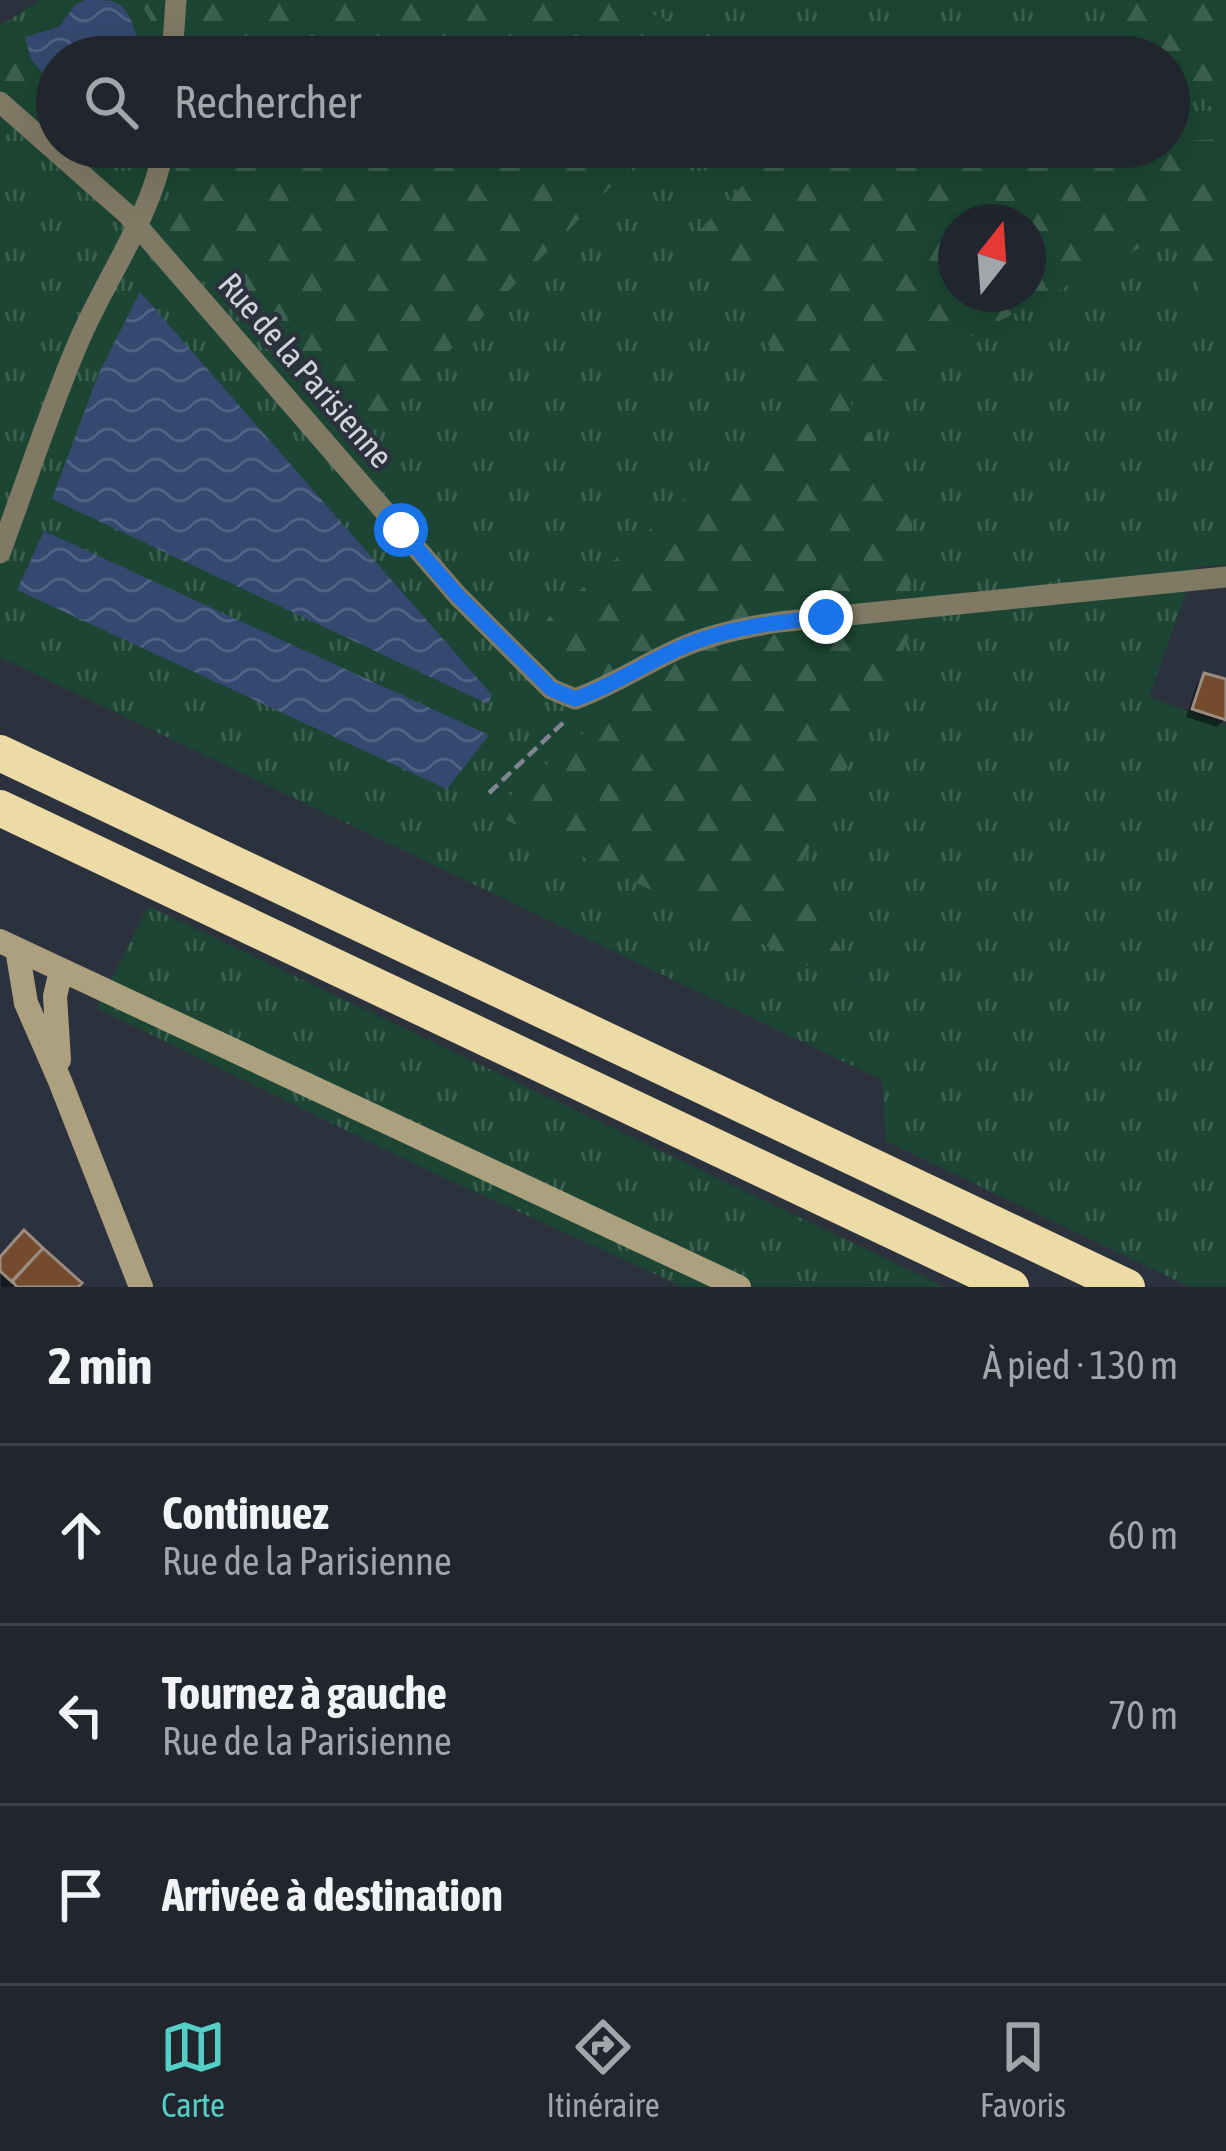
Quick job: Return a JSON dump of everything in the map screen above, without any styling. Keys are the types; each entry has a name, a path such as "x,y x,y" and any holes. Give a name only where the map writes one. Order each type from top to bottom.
{"highway":[{"path":"0,753 1127,1287"},
{"path":"0,808 1011,1287"}],"street":[{"path":"173,36 176,0"},
{"name":"Rue de la Parisienne","path":"0,102 36,134"},
{"name":"Rue de la Parisienne","path":"75,168 128,214 458,596 551,689 575,699"},
{"path":"0,553 79,340 137,226 160,168"},
{"path":"575,699 685,646 730,631 779,622 1226,578"},
{"path":"9,945 739,1287"},
{"path":"9,945 26,1003 140,1287"},
{"path":"61,970 55,996 61,1081"}],"path":[{"path":"489,793 563,725 575,699"}],"green space":[{"path":"40,0 139,0 160,36 36,36 36,83 0,38 0,26"},
{"path":"139,0 633,0 631,7 716,36 160,36"},
{"path":"633,0 1106,0 1141,36 716,36 630,7"},
{"path":"1106,0 1226,0 1226,122 1190,85 1190,36 1141,36"},
{"path":"0,38 36,85 0,146"},
{"path":"36,83 36,168 176,168 161,226 355,446 629,168 760,168 701,231 801,399 531,637 604,716 503,802 865,991 797,873 909,637 913,508 848,400 1016,312 1046,312 1046,296 1171,231 1226,336 1226,565 1195,567 1149,697 1226,725 1226,1287 1190,1287 886,1141 882,1080 0,657 0,146"},
{"path":"1190,85 1226,122 1226,133 1220,139 1190,141"},
{"path":"1226,133 1226,336 1170,232 1046,297 1046,204 938,204 938,312 1017,312 849,400 913,508 909,638 797,873 866,994 500,817 503,802 603,716 531,638 552,614 801,399 700,230 760,168 1190,168 1190,141 1219,139"},
{"path":"176,168 629,168 355,447 161,226"},
{"path":"148,906 945,1287 684,1287 425,1169 97,1008"}],"water":[{"path":"84,0 112,1 126,12 136,36 36,36 36,65 25,37 59,27"},
{"path":"140,292 492,695 488,704 52,499 98,375"},
{"path":"44,531 489,735 447,789 17,590"}],"building":[{"path":"1204,673 1226,679 1226,720 1192,709"},
{"path":"24,1230 43,1248 12,1282 0,1271 0,1257"},
{"path":"43,1248 82,1283 78,1287 17,1287 12,1281"}],"route":[{"path":"401,530 458,596 551,689 575,699 685,646 730,631 826,617"}]}
